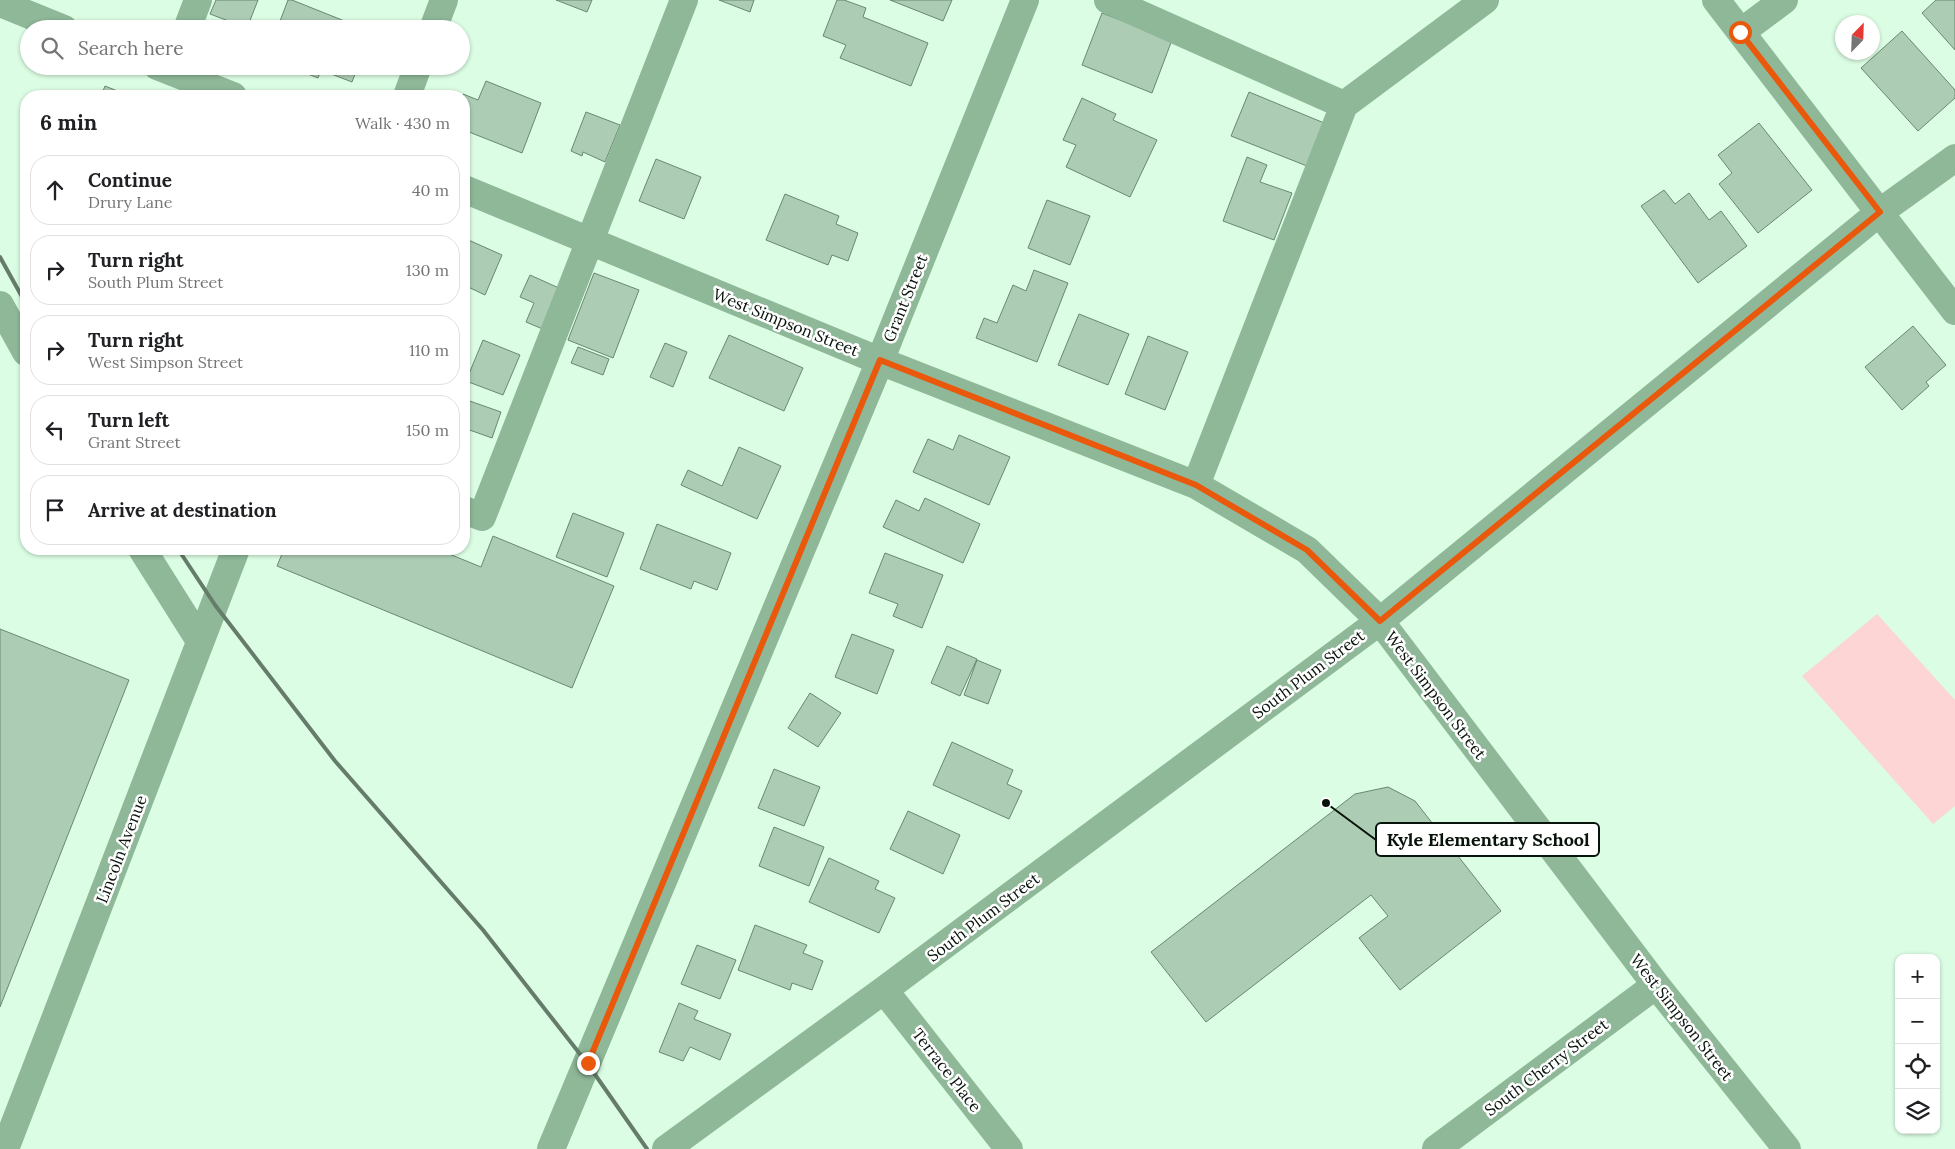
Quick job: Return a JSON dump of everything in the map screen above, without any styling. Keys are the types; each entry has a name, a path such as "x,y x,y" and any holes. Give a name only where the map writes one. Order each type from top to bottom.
{"street":[{"path":"190,20 198,0"},
{"path":"436,20 444,0"},
{"path":"470,512 482,517 684,0"},
{"name":"Grant Street","path":"551,1149 880,360 1026,0"},
{"path":"1108,0 1344,105"},
{"path":"1196,485 1344,105 1485,0"},
{"path":"1716,0 1955,311"},
{"path":"1740,32 1784,0"},
{"path":"0,3 42,20"},
{"path":"183,75 219,90"},
{"path":"409,90 415,75"},
{"name":"South Plum Street","path":"669,1148 1380,621 1880,212 1955,158"},
{"name":"West Simpson Street","path":"470,191 880,360 1196,485 1307,550 1380,621 1656,985 1787,1149"},
{"path":"0,305 20,341"},
{"path":"146,555 200,641"},
{"name":"Lincoln Avenue","path":"5,1149 234,555"},
{"name":"South Cherry Street","path":"1436,1149 1656,985"},
{"name":"Terrace Place","path":"884,990 1009,1149"}],"shaded area":[{"path":"1877,614 1955,700 1955,806 1933,824 1802,676"}],"building":[{"path":"216,0 258,0 250,20 226,20 210,14"},
{"path":"288,0 292,0 342,20 280,20"},
{"path":"556,0 592,0 587,12"},
{"path":"719,0 754,0 750,12"},
{"path":"837,0 844,0 866,8 863,17 928,43 911,86 840,58 846,45 823,36"},
{"path":"890,0 952,0 943,21"},
{"path":"1936,0 1955,0 1955,50 1922,13"},
{"path":"1102,13 1172,40 1152,93 1082,65"},
{"path":"1902,31 1955,90 1955,98 1918,131 1861,68 1870,60 1880,60 1880,51"},
{"path":"334,75 355,75 352,82"},
{"path":"486,81 541,103 522,153 470,132 470,97 478,100"},
{"path":"105,86 115,90 103,90"},
{"path":"1249,92 1329,125 1312,168 1231,136"},
{"path":"1082,98 1116,114 1113,120 1157,140 1130,197 1066,167 1076,145 1063,140"},
{"path":"586,112 620,125 605,162 583,152 582,156 571,151"},
{"path":"1759,123 1812,190 1758,233 1719,184 1732,173 1718,155"},
{"path":"1247,157 1267,165 1260,182 1292,193 1274,240 1223,221"},
{"path":"656,159 701,177 684,219 639,201"},
{"path":"1664,190 1675,204 1689,193 1709,220 1721,211 1747,246 1698,283 1641,206"},
{"path":"785,194 839,216 836,224 858,233 848,261 832,255 828,265 766,240"},
{"path":"1047,200 1090,216 1070,265 1028,248"},
{"path":"470,241 502,255 485,295 470,288"},
{"path":"1034,270 1068,283 1037,362 976,338 984,318 997,323 1013,285 1026,291"},
{"path":"594,273 639,290 613,358 568,340"},
{"path":"530,275 570,293 552,333 526,322 534,303 520,297"},
{"path":"1079,314 1129,334 1108,385 1058,365"},
{"path":"1913,326 1946,365 1926,382 1929,386 1902,410 1865,367"},
{"path":"729,335 803,368 784,411 709,378"},
{"path":"1148,336 1188,352 1165,410 1125,394"},
{"path":"483,340 520,355 503,395 470,383 470,371"},
{"path":"665,343 687,352 673,387 650,377"},
{"path":"578,347 609,359 603,375 571,363"},
{"path":"470,401 501,412 492,438 470,430"},
{"path":"959,435 1010,457 989,505 913,472 928,439 953,450"},
{"path":"739,447 781,466 757,519 681,485 688,470 722,486"},
{"path":"925,498 980,524 963,563 883,527 896,500 919,511"},
{"path":"573,513 624,533 607,577 556,557"},
{"path":"657,524 731,553 717,590 694,581 691,589 640,569"},
{"path":"493,536 614,586 572,688 277,566 282,555 452,555 481,567"},
{"path":"885,553 943,575 922,628 893,616 898,604 869,593"},
{"path":"0,629 129,680 0,1007"},
{"path":"852,634 894,650 877,694 835,677"},
{"path":"947,646 977,659 960,696 931,683"},
{"path":"977,660 1001,670 988,704 964,695"},
{"path":"810,693 841,713 818,747 788,728"},
{"path":"952,742 1013,770 1007,784 1022,791 1009,819 933,785"},
{"path":"774,769 820,787 804,826 758,808"},
{"path":"1388,787 1415,801 1501,911 1400,990 1359,938 1388,916 1371,895 1206,1022 1151,952 1355,794"},
{"path":"908,811 960,835 943,874 890,849"},
{"path":"774,827 824,847 809,886 759,866"},
{"path":"829,858 879,881 875,889 895,898 879,933 809,902"},
{"path":"755,925 807,945 803,953 823,961 812,990 792,983 790,990 738,970"},
{"path":"697,945 736,960 720,999 681,984"},
{"path":"679,1003 698,1011 694,1019 731,1034 720,1060 690,1047 683,1061 659,1052"}],"railway":[{"path":"0,257 20,293"},
{"path":"182,555 215,605 335,761 483,930 587,1063 647,1149"}],"place":[{"name":"Kyle Elementary School","path":"1326,803"}],"route":[{"path":"588,1063 880,360 1196,485 1307,550 1380,621 1880,212 1740,32"}]}
